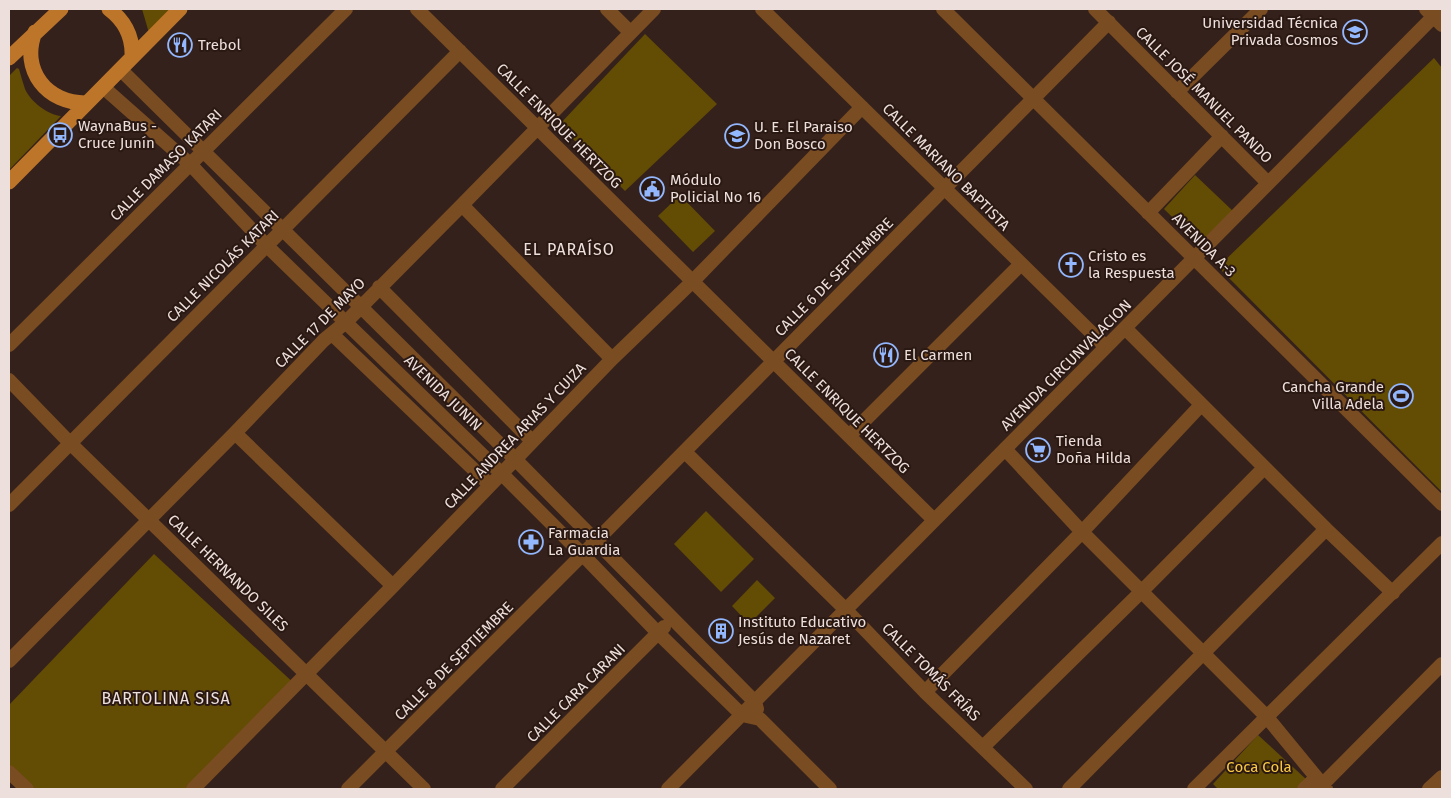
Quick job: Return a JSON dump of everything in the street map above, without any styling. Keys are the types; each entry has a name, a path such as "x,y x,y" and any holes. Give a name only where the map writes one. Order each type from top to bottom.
{"main road":[{"path":"109,9 119,18 127,30 132,43 132,57"},
{"path":"9,182 180,9"},
{"path":"9,58 52,12"},
{"path":"35,32 31,48 31,59 34,70 42,85 55,96 76,103 87,103"}],"street":[{"name":"CALLE DAMASO KATARI","path":"9,345 346,9"},
{"name":"CALLE ENRIQUE HERTZOG","path":"417,9 934,520"},
{"path":"607,9 630,32"},
{"name":"CALLE 17 DE MAYO","path":"9,661 654,9"},
{"name":"CALLE MARIANO BAPTISTA","path":"762,9 1106,348"},
{"name":"AVENIDA A-3","path":"943,9 1442,504"},
{"name":"CALLE JOSÉ MANUEL PANDO","path":"1095,9 1268,183"},
{"path":"1177,92 1261,9"},
{"name":"AVENIDA CIRCUNVALACION","path":"668,789 1436,15"},
{"name":"CALLE 6 DE SEPTIEMBRE","path":"583,555 1109,22"},
{"name":"CALLE NICOLÁS KATARI","path":"9,505 460,51"},
{"name":"AVENIDA JUNIN","path":"121,70 361,306 755,702 760,720"},
{"name":"AVENIDA JUNIN","path":"103,87 190,164 266,245 501,473 658,633 742,715 760,720 830,789"},
{"name":"CALLE ANDREA ARIAS Y CUIZA","path":"193,789 393,586 612,359 693,281 862,107"},
{"path":"1148,213 1222,136"},
{"path":"462,205 612,359"},
{"path":"849,436 1021,264"},
{"path":"379,287 532,441"},
{"path":"1125,328 1264,468 1393,593"},
{"path":"332,334 490,485"},
{"name":"CALLE HERNANDO SILES","path":"9,380 70,443 424,789"},
{"path":"925,692 1082,532 1201,405"},
{"path":"235,432 393,586"},
{"path":"1005,449 1082,532 1266,716 1321,784"},
{"name":"CALLE TOMÁS FRÍAS","path":"685,452 846,610 925,692 1026,789"},
{"path":"983,746 1142,592 1264,468"},
{"path":"1069,789 1326,529"},
{"path":"1194,789 1442,543"},
{"name":"CALLE 8 DE SEPTIEMBRE","path":"348,789 583,555"},
{"name":"CALLE CARA CARANI","path":"502,789 673,619"},
{"path":"1304,789 1321,784 1442,664"},
{"path":"9,772 27,789"},
{"path":"1430,789 1442,777"}],"green space":[{"path":"142,9 173,9 149,33"},
{"path":"645,34 717,104 625,191 559,125"},
{"path":"1434,58 1442,68 1442,492 1218,267"},
{"path":"17,68 19,69 27,94 35,103 51,113 61,116 9,170 9,76"},
{"path":"1195,175 1235,213 1204,248 1164,209"},
{"path":"680,195 715,231 693,252 658,216"},
{"path":"706,511 754,559 721,592 674,544"},
{"path":"154,554 298,687 200,789 27,789 9,770 9,705"},
{"path":"757,580 775,598 749,624 732,606"},
{"name":"Coca Cola","path":"1258,735 1307,780 1298,789 1218,789 1213,784"}],"place":[{"name":"Universidad Técnica Privada Cosmos","path":"1355,32"},
{"name":"Trebol","path":"180,45"},
{"name":"WaynaBus - Cruce Junín","path":"60,135"},
{"name":"U. E. El Paraiso Don Bosco","path":"737,136"},
{"name":"Módulo Policial No 16","path":"652,189"},
{"name":"Cristo es la Respuesta","path":"1071,265"},
{"name":"El Carmen","path":"886,355"},
{"name":"Cancha Grande Villa Adela","path":"1401,396"},
{"name":"Tienda Doña Hilda","path":"1038,450"},
{"name":"Farmacia La Guardia","path":"531,542"},
{"name":"Instituto Educativo Jesús de Nazaret","path":"721,631"}],"district":[{"name":"EL PARAÍSO","path":"569,249"},
{"name":"BARTOLINA SISA","path":"166,698"}]}
